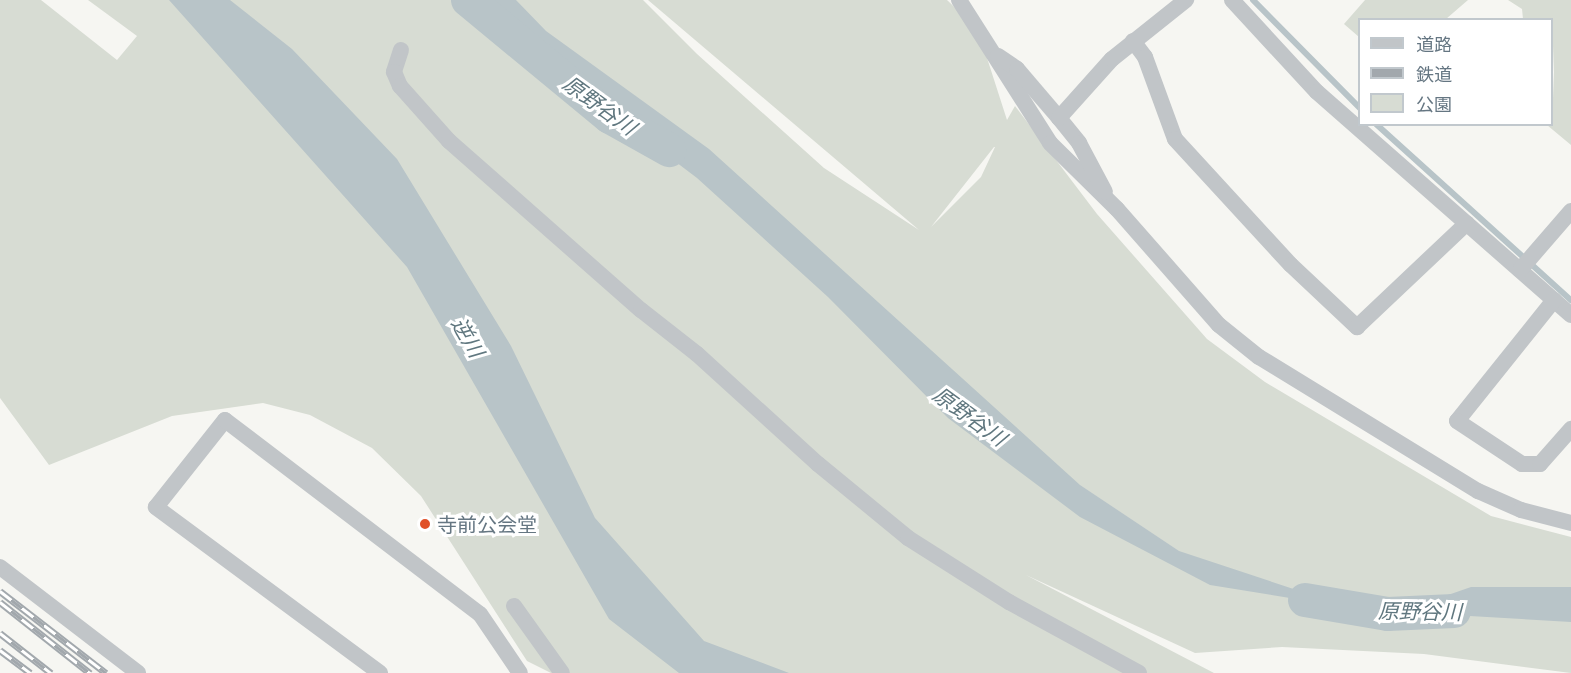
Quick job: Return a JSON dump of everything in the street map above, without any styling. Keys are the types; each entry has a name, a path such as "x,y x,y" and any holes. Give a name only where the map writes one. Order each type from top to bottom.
{"street":[{"path":"959,0 1050,143 1109,201 1219,325 1259,357 1478,491 1521,510 1571,523"},
{"path":"1059,118 1112,59 1186,0"},
{"path":"1232,0 1317,92 1571,315"},
{"path":"1133,41 1144,57 1175,139 1291,265 1357,327 1467,223"},
{"path":"401,50 394,72 400,86 449,141 632,302 697,354 818,464 908,538 1009,602 1139,673"},
{"path":"992,52 1017,69 1079,143 1109,201"},
{"path":"1520,270 1571,211"},
{"path":"1554,300 1457,421 1521,464 1540,464 1571,429"},
{"path":"380,673 156,507 225,420 480,614 520,673"},
{"path":"0,567 138,673"},
{"path":"514,606 558,672"}],"green space":[{"path":"0,0 41,0 117,60 137,36 88,0 643,0 697,54 824,168 919,230 648,0 947,0 978,30 1007,120 1015,106 1097,214 1207,339 1265,382 1491,516 1571,537 1571,673 1424,654 1282,647 1195,653 1026,575 1214,673 551,673 527,661 421,496 372,448 310,415 263,403 172,416 49,465 0,398","holes":["995,147 981,177 931,227"]},
{"path":"1365,0 1468,0 1447,18 1358,18 1358,36 1344,24"},
{"path":"1508,0 1571,0 1571,145 1548,126 1553,126 1553,18 1523,18 1522,9"}],"water":[{"name":"逆川","path":"169,0 230,0 292,49 397,159 511,346 595,518 704,641 789,673 679,673 609,619 407,267"},
{"path":"462,0 516,0 546,31 709,149 1080,485 1179,551 1351,608 1210,585 1080,517 948,418 828,297 697,178"},
{"path":"1471,587 1571,587 1571,622 1366,610 1422,604"}],"waterway":[{"name":"原野谷川","path":"468,0 610,117 669,150"},
{"path":"1253,0 1358,106"},
{"path":"1378,126 1571,300"},
{"name":"原野谷川","path":"1305,600 1388,614 1454,611"}],"railway":[{"path":"0,591 106,673"},
{"path":"0,602 90,673"},
{"path":"0,633 51,673"},
{"path":"0,650 30,673"}],"place":[{"name":"寺前公会堂","path":"425,524"}]}
